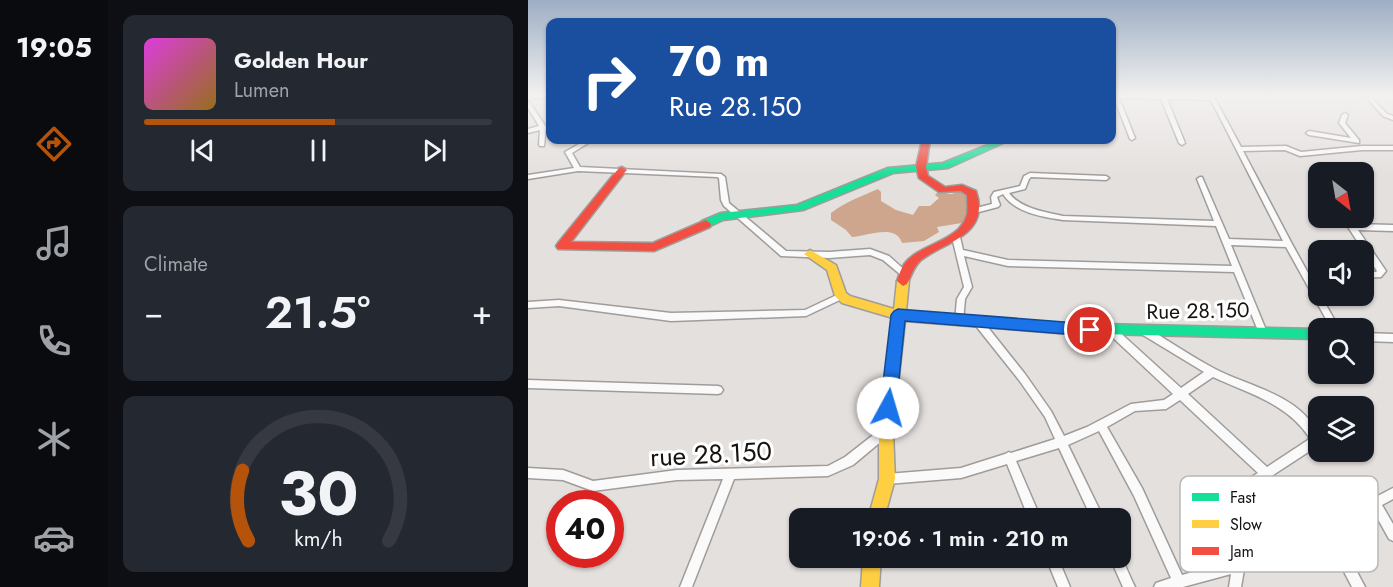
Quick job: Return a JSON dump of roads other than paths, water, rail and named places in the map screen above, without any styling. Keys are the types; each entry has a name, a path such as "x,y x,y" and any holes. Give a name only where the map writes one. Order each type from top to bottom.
{"street":[{"path":"540,122 543,127 542,145"},
{"path":"1125,122 1132,138"},
{"path":"1173,122 1182,143"},
{"path":"1226,122 1288,244 1329,318"},
{"path":"1342,122 1362,148"},
{"path":"528,131 543,127"},
{"path":"1309,133 1357,141"},
{"path":"578,169 568,152 583,144"},
{"path":"879,508 887,479 886,431 904,273 912,261 956,237 973,220 975,211 972,193 962,188 943,190 924,178 921,167 925,144"},
{"path":"621,170 562,246 654,246 721,217 739,213 799,208 891,170 945,166 997,144"},
{"path":"1240,148 1286,148 1300,154 1362,148 1393,148"},
{"path":"528,177 578,169 719,175 722,177 724,200 784,254 870,252 886,258 904,273"},
{"path":"975,211 996,206 994,197 1023,188 1026,178 1030,175 1106,178"},
{"path":"1200,179 1262,330"},
{"path":"1005,192 1012,201 1044,214 1063,218 1219,224"},
{"path":"1374,228 1393,228"},
{"path":"956,237 968,287 962,299 958,321"},
{"path":"1226,242 1288,244"},
{"path":"959,252 1008,262 1237,269"},
{"path":"810,254 832,268 841,296 846,300 898,315"},
{"path":"1374,259 1382,271 1374,275"},
{"path":"528,305 559,303 671,316 705,316 807,313 841,296"},
{"name":"Rue 28.150","path":"898,315 1113,332 1262,330 1308,333"},
{"path":"979,323 1048,414 1093,508"},
{"path":"1113,332 1183,394 1266,473"},
{"path":"1145,332 1212,372 1285,406 1303,419 1313,434 1312,443 1262,476"},
{"path":"1374,337 1393,338"},
{"path":"887,479 961,473 1063,442 1134,407 1162,405 1183,394 1212,372"},
{"path":"528,384 718,390"},
{"path":"1101,425 1138,492 1179,582"},
{"name":"rue 28.150","path":"528,473 563,475 593,486 677,475 730,476 828,471 849,461 886,431"},
{"path":"1009,457 1030,508"},
{"path":"686,587 730,476"},
{"path":"1378,503 1393,493"},
{"path":"1378,508 1393,535"},
{"path":"870,587 871,568"},
{"path":"1056,568 1064,587"},
{"path":"1120,568 1129,587"},
{"path":"1160,587 1216,572"},
{"path":"1234,587 1238,572"},
{"path":"1351,572 1359,587"}]}
